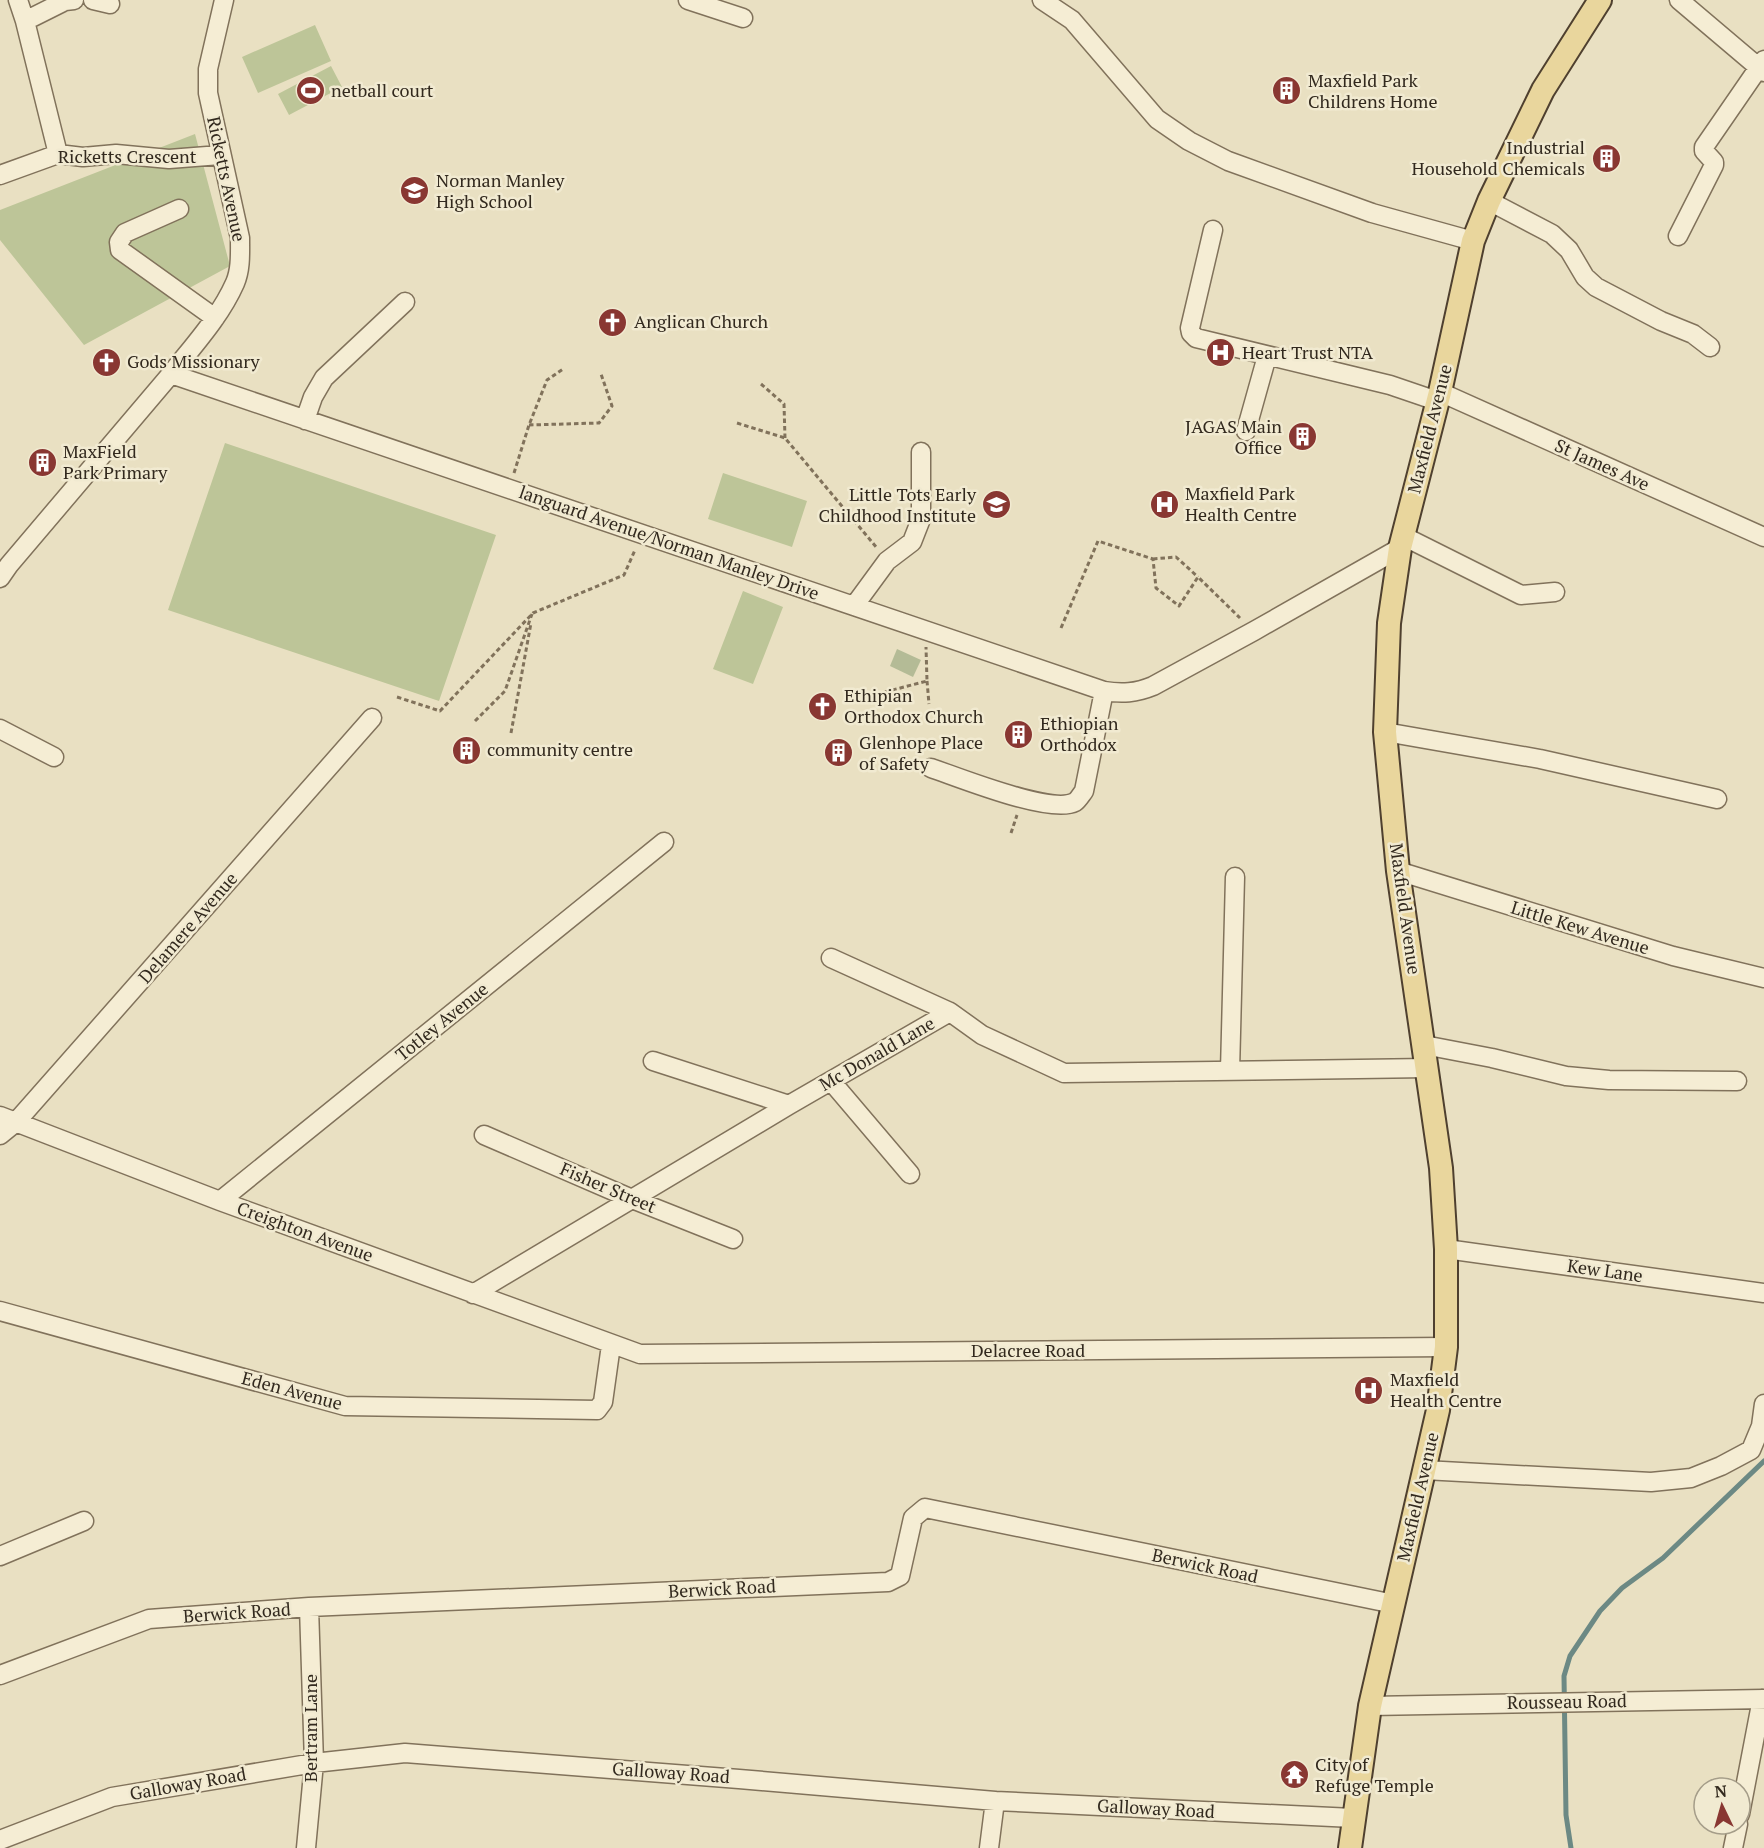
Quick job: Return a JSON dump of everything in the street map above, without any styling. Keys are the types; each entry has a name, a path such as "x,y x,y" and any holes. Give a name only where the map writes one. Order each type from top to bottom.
{"main road":[{"name":"Maxfield Avenue","path":"1350,1848 1370,1706 1438,1410 1446,1347 1446,1249 1441,1168 1398,871 1384,732 1389,623 1402,542 1473,241 1489,201 1543,90 1600,0"}],"street":[{"path":"18,0 58,154"},
{"path":"25,21 74,0"},
{"name":"Ricketts Avenue","path":"171,374 215,318 236,282 240,260 240,238 208,93 207,69 224,0"},
{"path":"688,0 743,18"},
{"path":"1042,0 1072,20 1157,119 1189,141 1228,161 1372,213 1473,241"},
{"path":"1678,236 1714,165 1714,162 1704,152 1704,147 1762,66 1679,0"},
{"name":"Ricketts Crescent","path":"0,175 58,154 83,157 116,154 169,159 220,155"},
{"path":"1489,201 1552,234 1569,250 1585,277 1596,287 1661,321 1693,334 1710,347"},
{"path":"179,209 125,233 118,242 120,250 215,318"},
{"name":"St James Ave","path":"1213,230 1190,328 1196,338 1438,397 1764,537"},
{"path":"305,420 313,397 324,378 405,302"},
{"path":"1246,430 1267,356"},
{"path":"0,578 171,374"},
{"name":"languard Avenue/Norman Manley Drive","path":"171,374 926,631 1104,691 1120,694 1137,692 1153,686 1254,632 1402,542"},
{"path":"854,606 887,561 912,542 921,519 921,452"},
{"path":"1402,542 1521,595 1555,592"},
{"path":"931,768 1022,799 1062,805 1076,802 1084,791 1104,691"},
{"name":"Delamere Avenue","path":"0,1135 8,1119 372,718"},
{"path":"0,729 54,757"},
{"path":"1384,732 1540,759 1717,799"},
{"name":"Totley Avenue","path":"220,1202 664,842"},
{"name":"Little Kew Avenue","path":"1398,871 1673,956 1762,974"},
{"path":"1230,1071 1235,877"},
{"path":"831,958 950,1012"},
{"name":"Mc Donald Lane","path":"473,1294 789,1105 950,1012 982,1035 1064,1073 1428,1068"},
{"path":"1424,1045 1566,1076 1609,1080 1737,1081"},
{"path":"653,1061 789,1105"},
{"path":"831,1081 910,1174"},
{"name":"Creighton Avenue","path":"8,1119 220,1202 611,1345"},
{"name":"Fisher Street","path":"484,1135 733,1239"},
{"name":"Kew Lane","path":"1446,1249 1764,1293"},
{"name":"Eden Avenue","path":"0,1311 345,1406 597,1410 603,1402 611,1345"},
{"name":"Delacree Road","path":"611,1345 640,1354 1446,1347"},
{"path":"1424,1470 1651,1482 1691,1478 1721,1466 1751,1450 1763,1426 1764,1404"},
{"name":"Berwick Road","path":"0,1675 149,1619 309,1607 888,1582 900,1576 913,1518 925,1508 1394,1604"},
{"path":"0,1556 84,1521"},
{"name":"Bertram Lane","path":"306,1848 314,1762 309,1607"},
{"path":"1748,1776 1763,1699"},
{"name":"Rousseau Road","path":"1370,1706 1763,1699"},
{"name":"Galloway Road","path":"0,1840 112,1797 314,1762 405,1754 995,1801 1353,1818"},
{"path":"989,1848 995,1801"}],"path":[{"path":"510,489 529,425 547,380 563,369"},
{"path":"529,425 599,423 612,406 601,374"},
{"path":"761,384 784,404 786,438"},
{"path":"737,423 786,438 887,561"},
{"path":"398,697 440,711 533,613 624,574 642,534"},
{"path":"1060,628 1098,541 1153,559 1176,557 1254,632"},
{"path":"1153,559 1156,588 1179,606 1198,577"},
{"path":"475,721 505,691 533,613"},
{"path":"511,733 533,613"},
{"path":"926,631 929,704"},
{"path":"885,692 927,681"}],"green space":[{"path":"315,25 331,61 258,93 242,57"},
{"name":"netball court","path":"331,66 342,87 289,115 278,94"},
{"path":"195,134 230,266 84,345 0,240 0,210"},
{"path":"225,443 496,535 439,701 168,610"},
{"path":"723,473 807,501 792,547 708,519"},
{"path":"743,591 783,607 753,684 713,669"},
{"path":"897,649 921,660 913,677 890,666"}],"waterway":[{"path":"1571,1848 1566,1815 1564,1676 1570,1656 1600,1611 1622,1588 1663,1558 1764,1461"}],"place":[{"name":"netball court","path":"310,91"},
{"name":"Maxfield Park Childrens Home","path":"1287,91"},
{"name":"Industrial Household Chemicals","path":"1606,158"},
{"name":"Norman Manley High School","path":"415,191"},
{"name":"Anglican Church","path":"613,322"},
{"name":"Heart Trust NTA","path":"1221,353"},
{"name":"Gods Missionary","path":"106,362"},
{"name":"JAGAS Main Office","path":"1303,437"},
{"name":"MaxField Park Primary","path":"42,462"},
{"name":"Maxfield Park Health Centre","path":"1164,504"},
{"name":"Little Tots Early Childhood Institute","path":"997,505"},
{"name":"Ethipian Orthodox Church","path":"823,706"},
{"name":"Ethiopian Orthodox","path":"1019,734"},
{"name":"community centre","path":"466,750"},
{"name":"Glenhope Place of Safety","path":"838,753"},
{"name":"Maxfield Health Centre","path":"1369,1390"},
{"name":"City of Refuge Temple","path":"1294,1775"}]}
